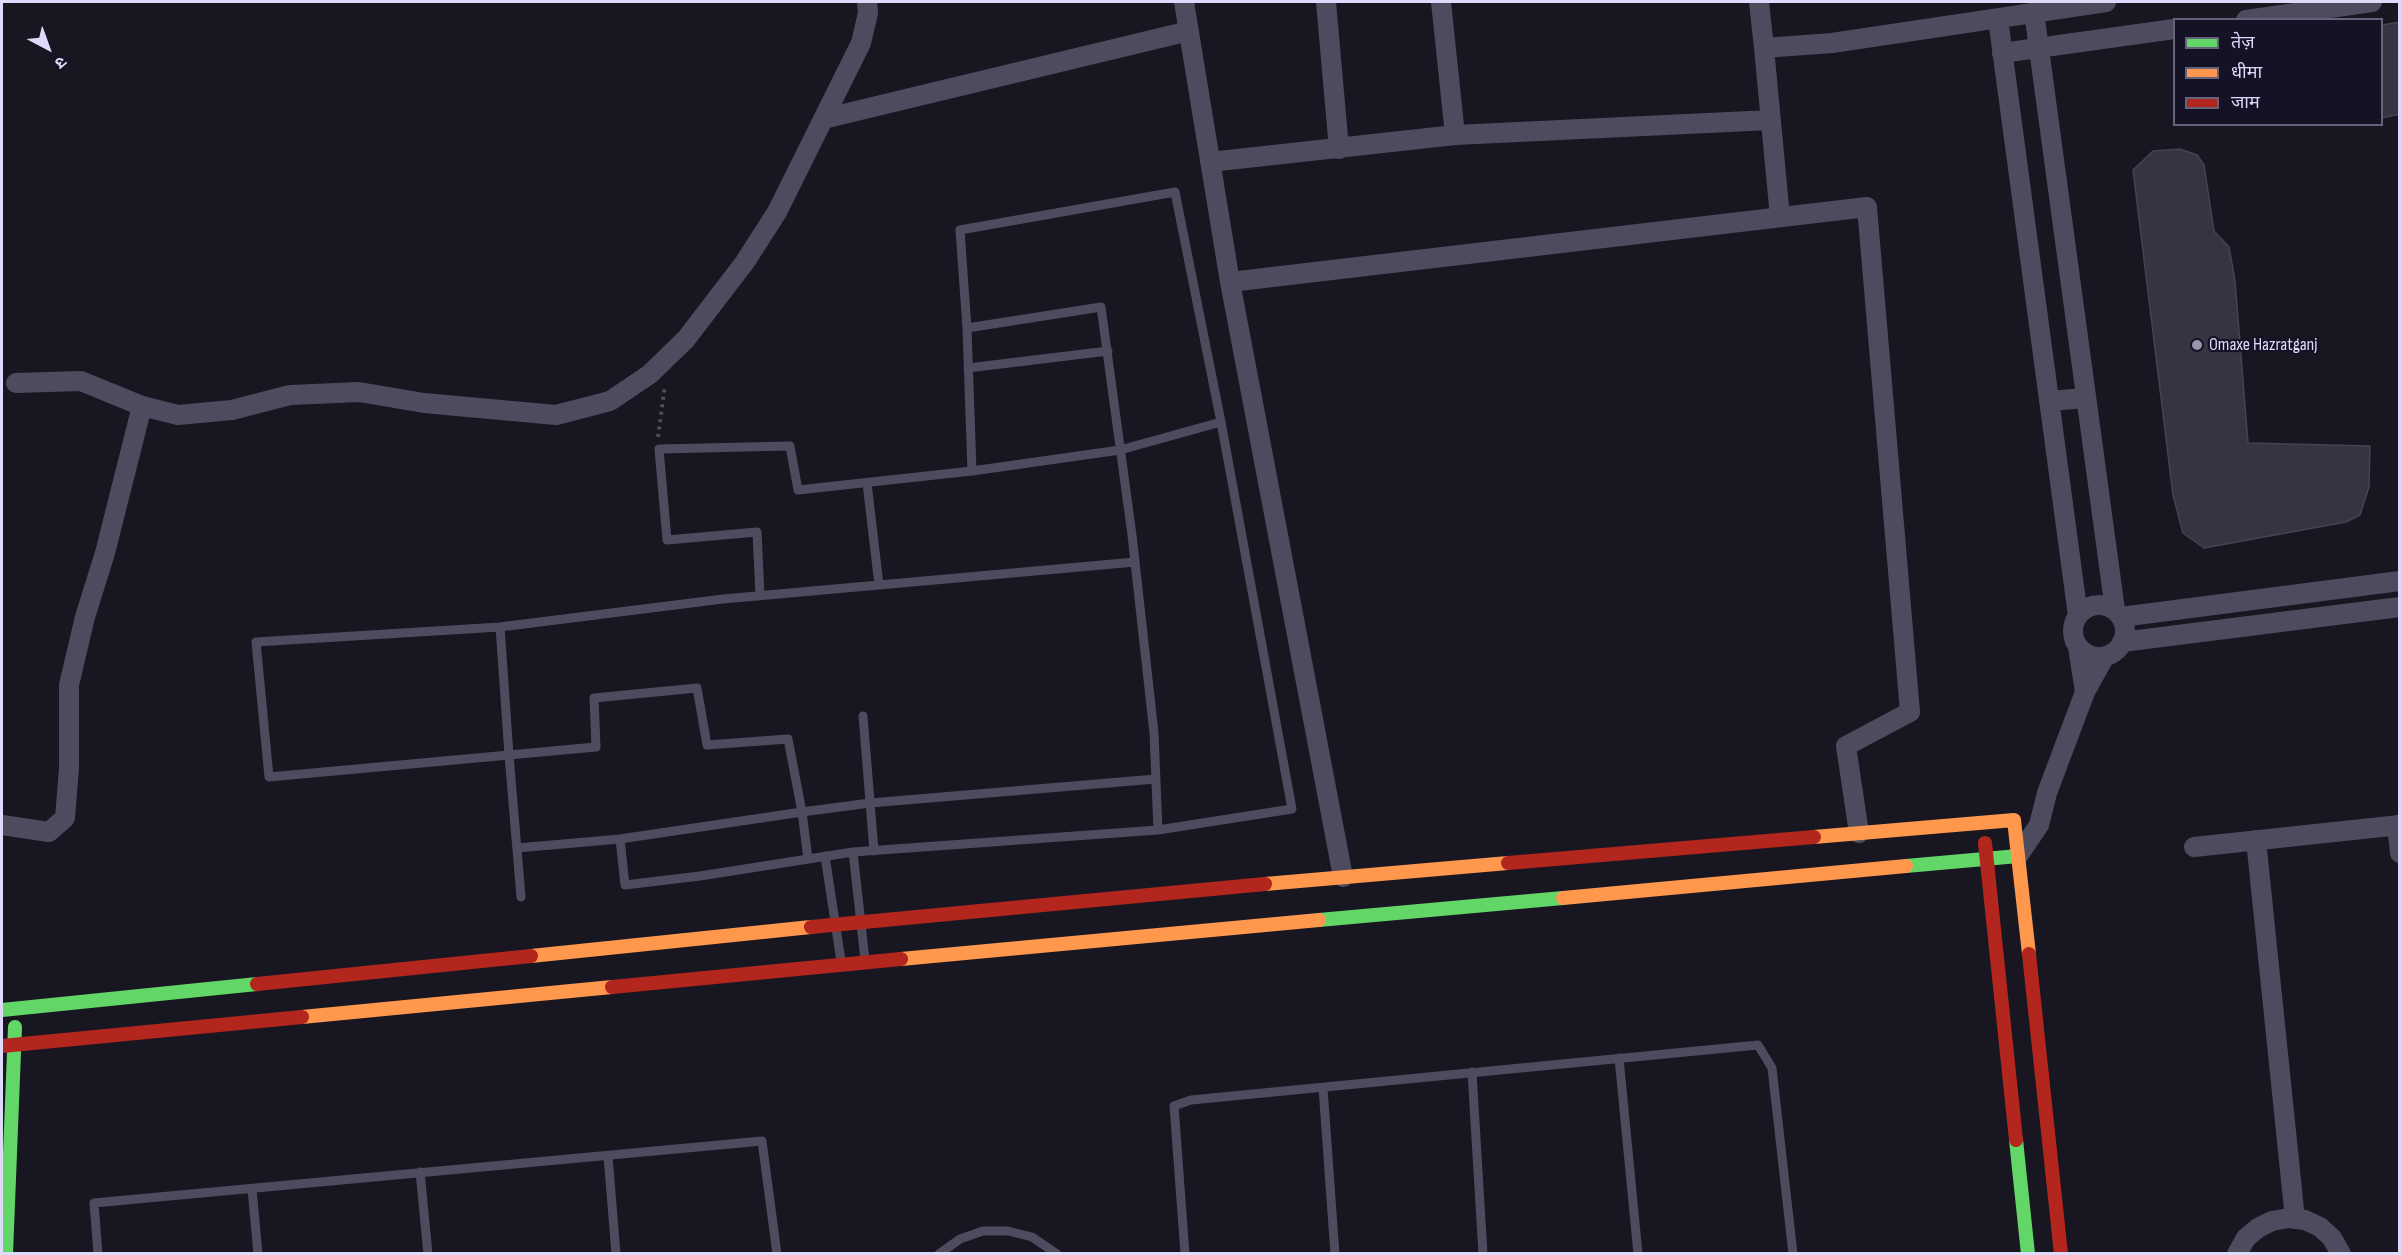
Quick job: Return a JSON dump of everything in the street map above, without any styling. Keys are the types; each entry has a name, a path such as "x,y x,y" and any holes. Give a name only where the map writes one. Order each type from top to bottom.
{"street":[{"path":"16,383 81,381 142,406 178,415 232,410 290,395 359,392 424,403 556,415 610,400 650,374 686,339 745,262 777,212 861,43 868,13 867,2"},
{"path":"1184,2 1230,282 1343,877"},
{"path":"1326,2 1339,149"},
{"path":"1441,2 1455,135"},
{"path":"1759,2 1780,217"},
{"path":"1764,48 1832,43 2106,2"},
{"path":"2251,18 2274,8 2372,2"},
{"path":"2034,12 2086,399 2118,614 2125,633 2117,649 2105,656 2093,656 2078,647"},
{"path":"1998,19 2078,616 2073,632 2078,647 2085,692"},
{"path":"2002,53 2173,29"},
{"path":"823,119 1189,31"},
{"path":"1210,162 1455,135 1771,120"},
{"path":"1230,282 1867,207 1910,712 1846,746 1859,833"},
{"path":"2049,401 2086,399"},
{"path":"2,825 48,832 65,818 69,768 69,686 85,617 105,553 142,406"},
{"path":"2078,616 2091,606 2099,605 2118,614 2398,581 2398,608 2122,642"},
{"path":"8,1046 841,964 1988,861 2018,856 2038,825 2047,793 2085,692 2105,656"},
{"path":"6,1254 8,1009 835,925 1343,877 2014,820 2047,793"},
{"path":"2014,820 2061,1254"},
{"path":"1981,823 1988,861 2028,1254"},
{"path":"2194,847 2398,825 2400,853"},
{"path":"2256,840 2295,1219"},
{"path":"2237,1254 2246,1238 2258,1228 2272,1221 2295,1219 2320,1227 2332,1238 2341,1254"}],"lane":[{"path":"620,839 625,885 700,876 853,852 1158,830 1292,809 1221,422 1175,192 960,230 967,328 972,471"},
{"path":"967,328 1101,307 1135,562 1154,733 1158,830"},
{"path":"968,368 1108,351"},
{"path":"760,596 757,532 667,540 659,449 790,446 798,490 972,471 1120,450 1221,422"},
{"path":"867,483 879,585"},
{"path":"808,859 802,812 788,739 707,745 697,688 594,698 596,747 269,777 256,642 500,627 760,596 1135,562"},
{"path":"500,627 521,897"},
{"path":"863,716 874,850"},
{"path":"517,848 620,839 870,804 1156,779"},
{"path":"853,852 865,962"},
{"path":"825,856 841,964"},
{"path":"1185,1254 1174,1106 1191,1100 1758,1045 1772,1068 1793,1254"},
{"path":"1619,1058 1638,1254"},
{"path":"1472,1072 1484,1254"},
{"path":"1323,1088 1335,1254"},
{"path":"98,1254 94,1203 762,1141 777,1254"},
{"path":"608,1156 616,1254"},
{"path":"420,1172 428,1254"},
{"path":"252,1190 258,1254"},
{"path":"939,1254 960,1239 983,1231 1008,1231 1032,1237 1057,1254"}],"path":[{"path":"659,449 658,426 670,354"}],"building":[{"path":"2400,22 2400,114 2383,118 2383,25"},
{"name":"Omaxe Hazratganj","path":"2180,149 2197,155 2204,165 2214,231 2229,247 2235,281 2248,443 2370,446 2369,487 2360,515 2346,522 2204,548 2183,533 2173,495 2133,170 2153,151"}],"traffic: fast":[{"path":"1906,866 2018,856"},
{"path":"1319,920 1563,898"},
{"path":"2,1010 257,984"},
{"path":"6,1254 15,1027"},
{"path":"2016,1140 2028,1254"}],"traffic: slow":[{"path":"1814,837 2014,820 2029,954"},
{"path":"1265,884 1508,863"},
{"path":"1563,898 1906,866"},
{"path":"901,959 1319,920"},
{"path":"531,956 811,927"},
{"path":"302,1017 612,987"}],"traffic: jam":[{"path":"1508,863 1814,837"},
{"path":"1985,843 2016,1140"},
{"path":"811,927 1265,884"},
{"path":"2029,954 2061,1254"},
{"path":"257,984 531,956"},
{"path":"612,987 901,959"},
{"path":"2,1046 302,1017"}],"place":[{"name":"Omaxe Hazratganj","path":"2197,345"}]}
